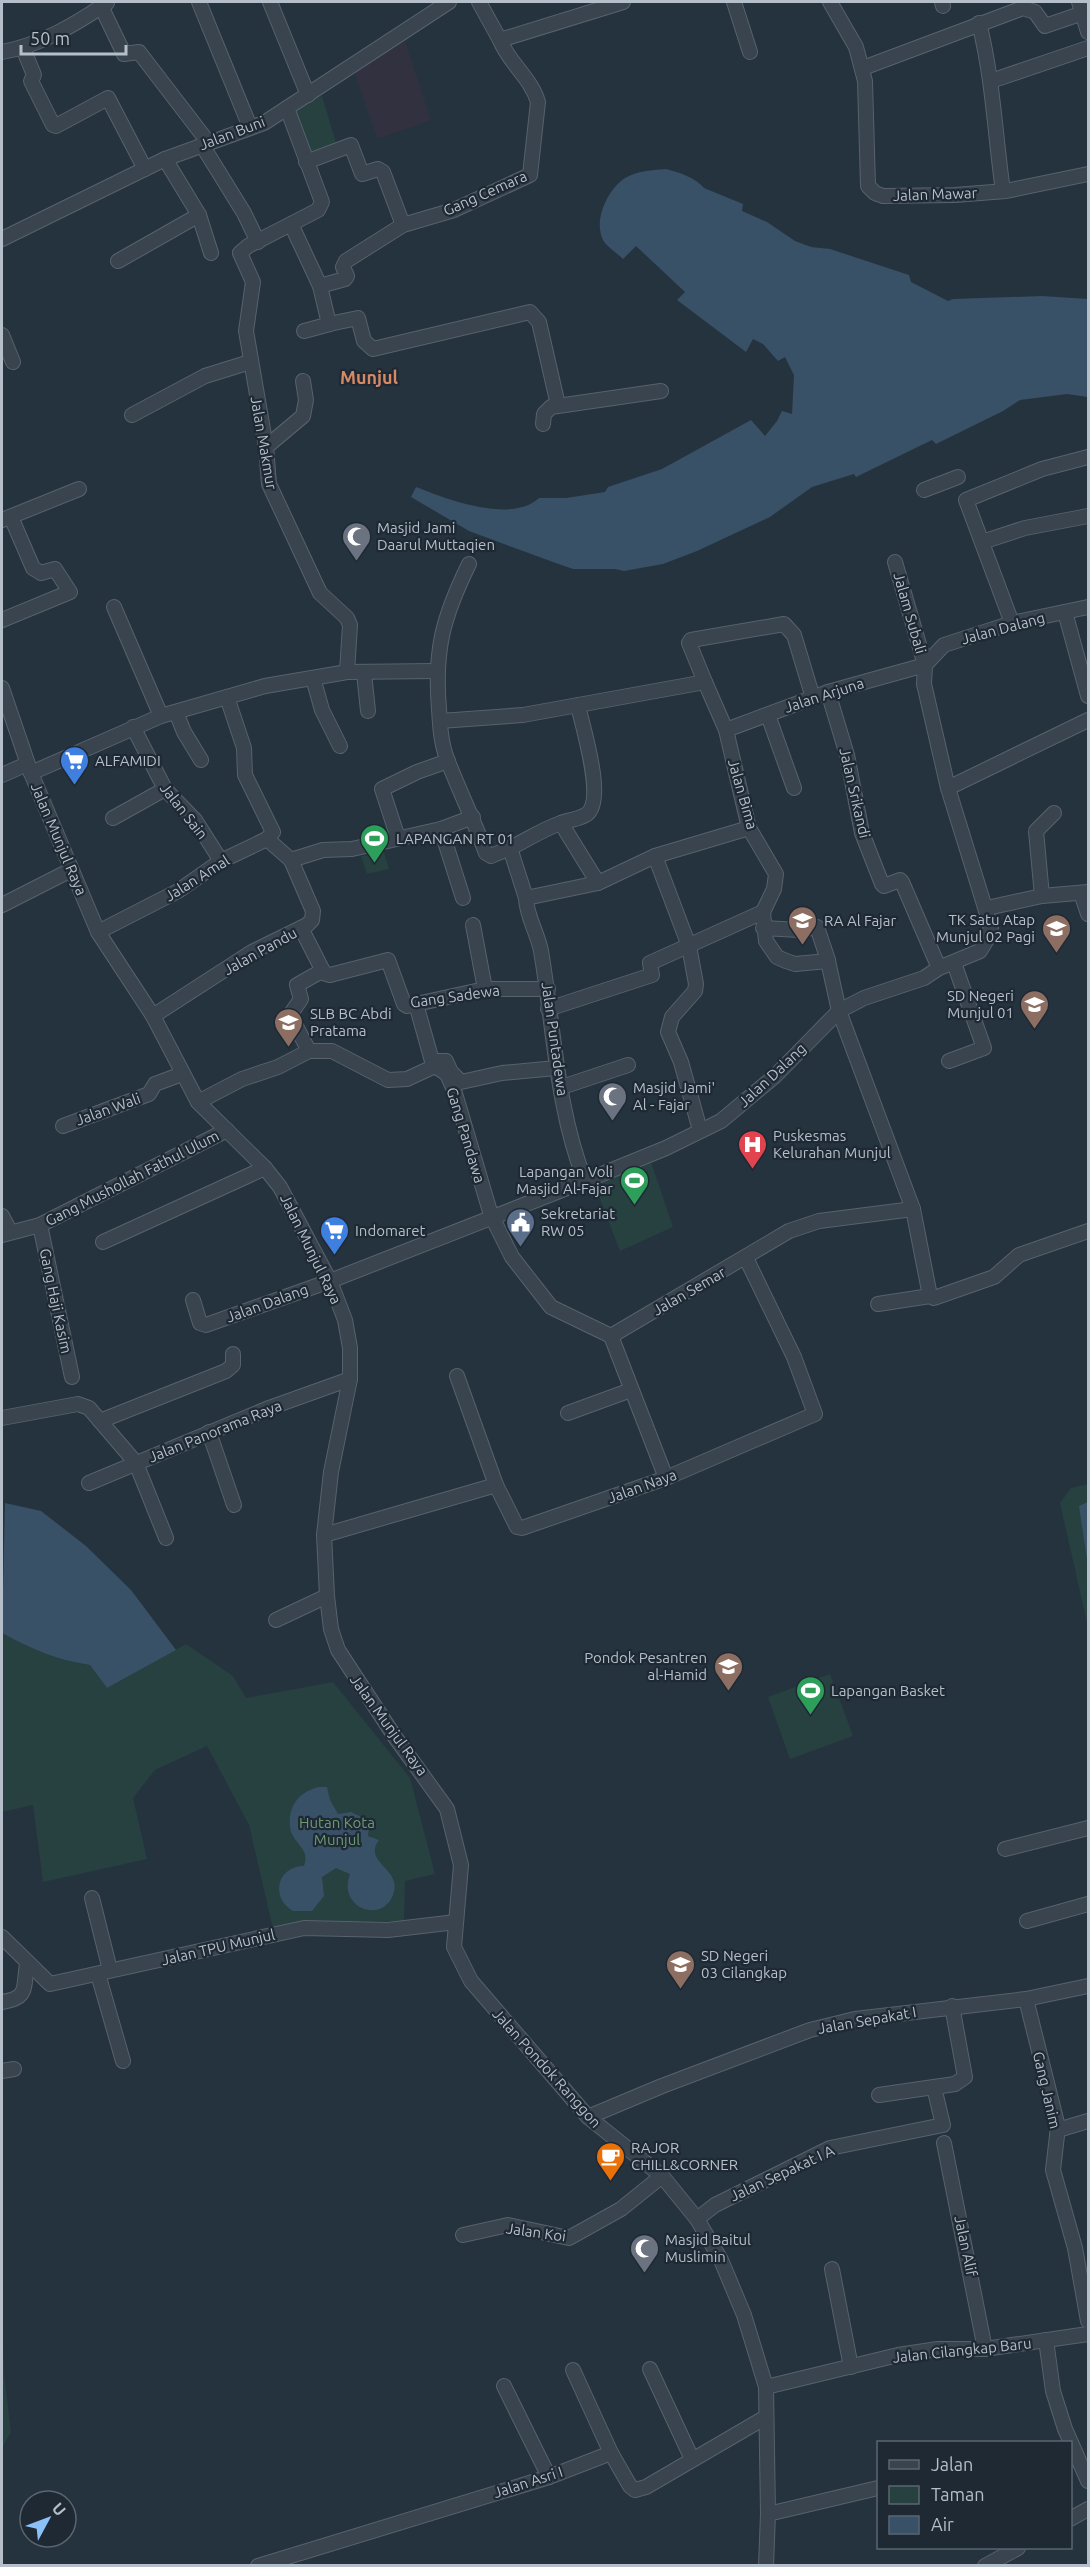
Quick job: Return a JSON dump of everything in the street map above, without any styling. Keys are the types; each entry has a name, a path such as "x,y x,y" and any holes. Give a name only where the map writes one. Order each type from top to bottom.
{"street":[{"path":"199,2 250,127"},
{"path":"270,2 308,94"},
{"name":"Jalan Buni","path":"2,239 165,159 264,123 449,2"},
{"path":"479,2 500,40 574,8 623,2"},
{"path":"734,2 750,52"},
{"name":"Jalan Mawar","path":"830,2 856,47 863,68 868,186 871,190 884,196 955,195 1003,191 1089,174"},
{"path":"1003,2 1006,8 1035,2"},
{"path":"2,52 23,48 67,29 105,4 124,54 139,52 205,143 258,242 321,207 321,198 287,108"},
{"path":"863,68 1023,8 1035,12 1045,26 1083,8 1089,32"},
{"path":"979,23 991,81 992,118 1003,191"},
{"name":"Gang Cemara","path":"403,225 454,210 490,191 527,178 532,172 531,154 538,102 535,92 505,54 500,40"},
{"path":"23,48 34,75 31,81 53,125 56,126 108,98 145,169"},
{"path":"991,81 1089,48"},
{"path":"306,162 351,145 362,174 378,169 383,172 403,225 346,261 344,267 347,276 345,279 320,286"},
{"path":"165,159 199,215 211,253"},
{"path":"118,261 199,215"},
{"path":"291,224 320,286 330,324"},
{"name":"Jalan Makmur","path":"258,242 240,253 254,289 246,331 266,447 269,484 311,579 326,600 347,618 350,625 347,672"},
{"path":"304,331 358,318 364,341 373,349 530,312 539,322 558,405"},
{"path":"2,335 13,362"},
{"path":"132,415 205,376 250,362"},
{"path":"266,447 303,416 306,400 303,381"},
{"path":"543,424 546,410 558,405 661,391"},
{"path":"966,500 1042,470 1089,457"},
{"path":"924,490 955,472 1012,622"},
{"path":"2,620 70,592 55,569 41,573 33,568 6,518 79,489"},
{"path":"982,542 1025,528 1089,516"},
{"name":"Jalam Subali","path":"895,562 924,665"},
{"path":"469,564 448,610 439,643 435,671 440,722 448,761 488,855 510,849 561,823 581,817 594,803 594,782 578,705"},
{"path":"114,607 160,717"},
{"name":"Jalan Dalang","path":"193,1300 200,1323 206,1325 330,1281 491,1215 666,1148 721,1121 775,1076 839,1011 864,998 924,978 939,968 980,951 991,927 948,788 924,684 924,665 944,645 1012,622 1089,607"},
{"path":"1065,612 1089,696"},
{"path":"726,730 689,643 691,640 784,624 794,635 813,698"},
{"name":"Jalan Arjuna","path":"726,730 828,692 924,665"},
{"path":"2,775 29,768 160,717 265,686 347,672 435,671"},
{"path":"364,673 368,711"},
{"path":"313,678 322,710 340,746"},
{"path":"440,722 523,715 705,682"},
{"name":"Jalan Munjul Raya","path":"2,687 29,768 98,932 153,1016 198,1102 265,1168 280,1187 330,1281 345,1320 351,1348 350,1379 332,1472 324,1535 327,1596 332,1629 338,1650 395,1737 447,1809 461,1865 456,1922"},
{"name":"Jalan Srikandi","path":"828,692 847,755 862,833 882,884 884,886 900,880 902,882 939,968"},
{"path":"227,697 244,748 245,775 273,832 267,839 291,860 323,850 352,849 441,829 473,817"},
{"path":"176,712 184,732 201,760"},
{"path":"768,715 794,788"},
{"path":"948,788 1089,720"},
{"name":"Jalan Sain","path":"133,727 165,789 195,820 221,861"},
{"name":"Jalan Bima","path":"726,730 749,828 776,874 774,890 763,912 763,928 771,950 786,962 795,964 828,960"},
{"path":"398,838 382,789 417,772 448,761"},
{"path":"113,818 165,789"},
{"path":"1042,896 1036,831 1054,813"},
{"path":"561,823 598,882"},
{"path":"526,898 598,882 655,856 749,828"},
{"path":"441,829 463,898"},
{"name":"Jalan Amal","path":"98,932 178,891 221,861 267,839"},
{"name":"Jalan Puntadewa","path":"510,849 540,942 548,989 548,1009 556,1068 566,1114 585,1180"},
{"path":"655,856 688,946 696,984 695,991 672,1017 668,1032 681,1062 700,1130"},
{"name":"Jalan Pandu","path":"153,1016 252,952 301,928 312,920 312,911 291,860"},
{"path":"2,905 71,870"},
{"path":"987,908 1042,896 1085,892 1089,914"},
{"path":"548,1009 652,975 650,963 763,912"},
{"path":"473,925 485,989"},
{"path":"763,928 799,930 817,927 828,960 839,1011 913,1209 930,1296"},
{"path":"301,928 323,972"},
{"name":"Gang Sadewa","path":"309,1051 290,1015 301,999 297,985 323,972 330,975 388,960 404,1004 407,1006 485,989 548,989"},
{"path":"949,1061 984,1048 954,963"},
{"path":"416,1004 432,1061 446,1061 451,1072 461,1082 502,1073 556,1068"},
{"path":"198,1102 242,1079 278,1067 309,1051"},
{"name":"Gang Pandawa","path":"309,1051 332,1051 388,1080 407,1079 435,1066 442,1069 454,1090 491,1215"},
{"path":"562,1088 628,1065"},
{"name":"Jalan Wali","path":"63,1125 148,1094 156,1084 182,1074"},
{"name":"Gang Mushollah Fathul Ulum","path":"6,1233 40,1225 227,1130"},
{"path":"103,1242 265,1168"},
{"name":"Jalan Semar","path":"611,1336 789,1231 807,1224 913,1209"},
{"path":"491,1215 500,1237 520,1270 551,1307 611,1336 666,1478"},
{"path":"2,1216 6,1233"},
{"name":"Gang Haji Kasim","path":"40,1225 72,1377"},
{"path":"878,1304 930,1296 934,1298 994,1277 1019,1255 1089,1232"},
{"name":"Jalan Naya","path":"496,1485 514,1523 522,1528 666,1478 812,1418 815,1414 794,1357 746,1258"},
{"path":"100,1421 226,1371 233,1365 233,1353"},
{"path":"324,1535 496,1485 457,1376"},
{"name":"Jalan Panorama Raya","path":"89,1483 209,1432 350,1379"},
{"path":"568,1413 631,1390"},
{"path":"2,1418 78,1404 89,1408 136,1463 166,1538"},
{"path":"209,1432 234,1505"},
{"path":"276,1620 327,1596"},
{"path":"1005,1849 1089,1828"},
{"path":"92,1898 104,1972 123,2061"},
{"path":"1027,1921 1089,1904"},
{"name":"Jalan TPU Munjul","path":"2,1937 27,1964 50,1984 304,1928 388,1930 456,1922"},
{"name":"Jalan Pondok Ranggon","path":"456,1922 454,1947 471,1981 588,2117 662,2176 697,2219 721,2260 744,2315 766,2387 768,2514 766,2565"},
{"path":"2,2002 18,2000 22,1996 27,1964"},
{"name":"Jalan Sepakat I","path":"588,2117 662,2086 810,2030 855,2019 1026,1999 1089,1986"},
{"name":"Gang Janim","path":"1026,1999 1058,2130 1053,2170 1075,2248 1089,2321"},
{"path":"879,2095 955,2084 965,2077 952,2006"},
{"name":"Jalan Sepakat I A","path":"697,2219 715,2205 830,2148 943,2126 934,2087"},
{"path":"1058,2130 1089,2121"},
{"name":"Jalan Alif","path":"944,2143 985,2349"},
{"name":"Jalan Koi","path":"463,2235 508,2225 569,2238 621,2209 662,2176"},
{"path":"832,2269 851,2367"},
{"name":"Jalan Cilangkap Baru","path":"766,2387 938,2349 985,2349 1089,2334"},
{"path":"1046,2340 1056,2400 1071,2441"},
{"path":"650,2369 692,2459"},
{"path":"573,2370 611,2453 635,2490 646,2487 766,2417"},
{"path":"504,2385 549,2477"},
{"path":"1072,2444 1089,2481"},
{"name":"Jalan Asri I","path":"258,2565 549,2477 611,2453"},
{"path":"768,2514 877,2488"},
{"path":"1072,2518 1089,2509"},
{"path":"985,2565 1014,2549"}],"shaded area":[{"path":"404,37 431,120 377,139 353,68"}],"green space":[{"path":"322,96 336,143 309,152 293,108"},
{"name":"LAPANGAN RT 01","path":"383,849 389,869 367,874 361,856 371,855"},
{"name":"Lapangan Voli Masjid Al-Fajar","path":"651,1162 673,1227 620,1251 595,1186"},
{"path":"1088,1484 1088,1627 1060,1503 1071,1488"},
{"name":"Hutan Kota Munjul","path":"2,1633 44,1653 90,1665 107,1688 186,1644 233,1676 246,1698 333,1682 410,1778 435,1874 405,1881 404,1921 308,1922 275,1937 249,1825 207,1746 155,1770 133,1798 147,1859 43,1882 33,1805 2,1812"},
{"name":"Lapangan Basket","path":"830,1674 853,1736 790,1759 768,1697"},
{"path":"2,2298 4,2374 11,2432 2,2448"}],"water":[{"path":"666,169 687,176 704,188 743,204 742,211 767,222 795,241 811,247 830,249 909,275 911,282 948,301 1042,296 1088,299 1088,397 1067,394 1020,400 1003,411 936,444 932,440 856,477 854,474 812,487 770,517 697,551 663,564 624,571 573,569 469,531 411,497 416,487 478,507 512,509 527,505 539,498 566,498 605,492 608,487 662,469 751,420 765,436 782,411 792,414 794,375 785,357 778,361 763,344 753,339 746,352 677,300 685,292 636,246 623,259 603,240 600,232 601,214 608,197 619,183 625,178 645,171"},
{"path":"1088,1502 1088,1566 1079,1506"},
{"path":"5,1503 41,1511 86,1546 131,1590 176,1650 107,1688 90,1665 44,1653 2,1633"},
{"path":"319,1787 327,1787 330,1800 338,1814 351,1812 370,1821 368,1836 379,1840 375,1848 376,1855 389,1872 395,1886 393,1895 387,1904 379,1909 362,1908 355,1903 348,1886 350,1874 336,1868 322,1877 324,1896 312,1911 293,1911 281,1898 279,1891 283,1877 295,1867 304,1866 305,1861 304,1852 291,1832 292,1809 299,1797"}],"place":[{"name":"Masjid Jami Daarul Muttaqien","path":"356,562"},
{"name":"ALFAMIDI","path":"74,786"},
{"name":"LAPANGAN RT 01","path":"375,864"},
{"name":"RA Al Fajar","path":"803,946"},
{"name":"TK Satu Atap Munjul 02 Pagi","path":"1056,954"},
{"name":"SD Negeri Munjul 01","path":"1035,1030"},
{"name":"SLB BC Abdi Pratama","path":"289,1048"},
{"name":"Masjid Jami' Al - Fajar","path":"612,1122"},
{"name":"Puskesmas Kelurahan Munjul","path":"752,1170"},
{"name":"Lapangan Voli Masjid Al-Fajar","path":"634,1206"},
{"name":"Sekretariat RW 05","path":"520,1248"},
{"name":"Indomaret","path":"334,1256"},
{"name":"Pondok Pesantren al-Hamid","path":"728,1692"},
{"name":"Lapangan Basket","path":"810,1716"},
{"name":"SD Negeri 03 Cilangkap","path":"680,1990"},
{"name":"RAJOR CHILL&CORNER","path":"610,2182"},
{"name":"Masjid Baitul Muslimin","path":"644,2274"}],"district":[{"name":"Munjul","path":"369,377"}]}
